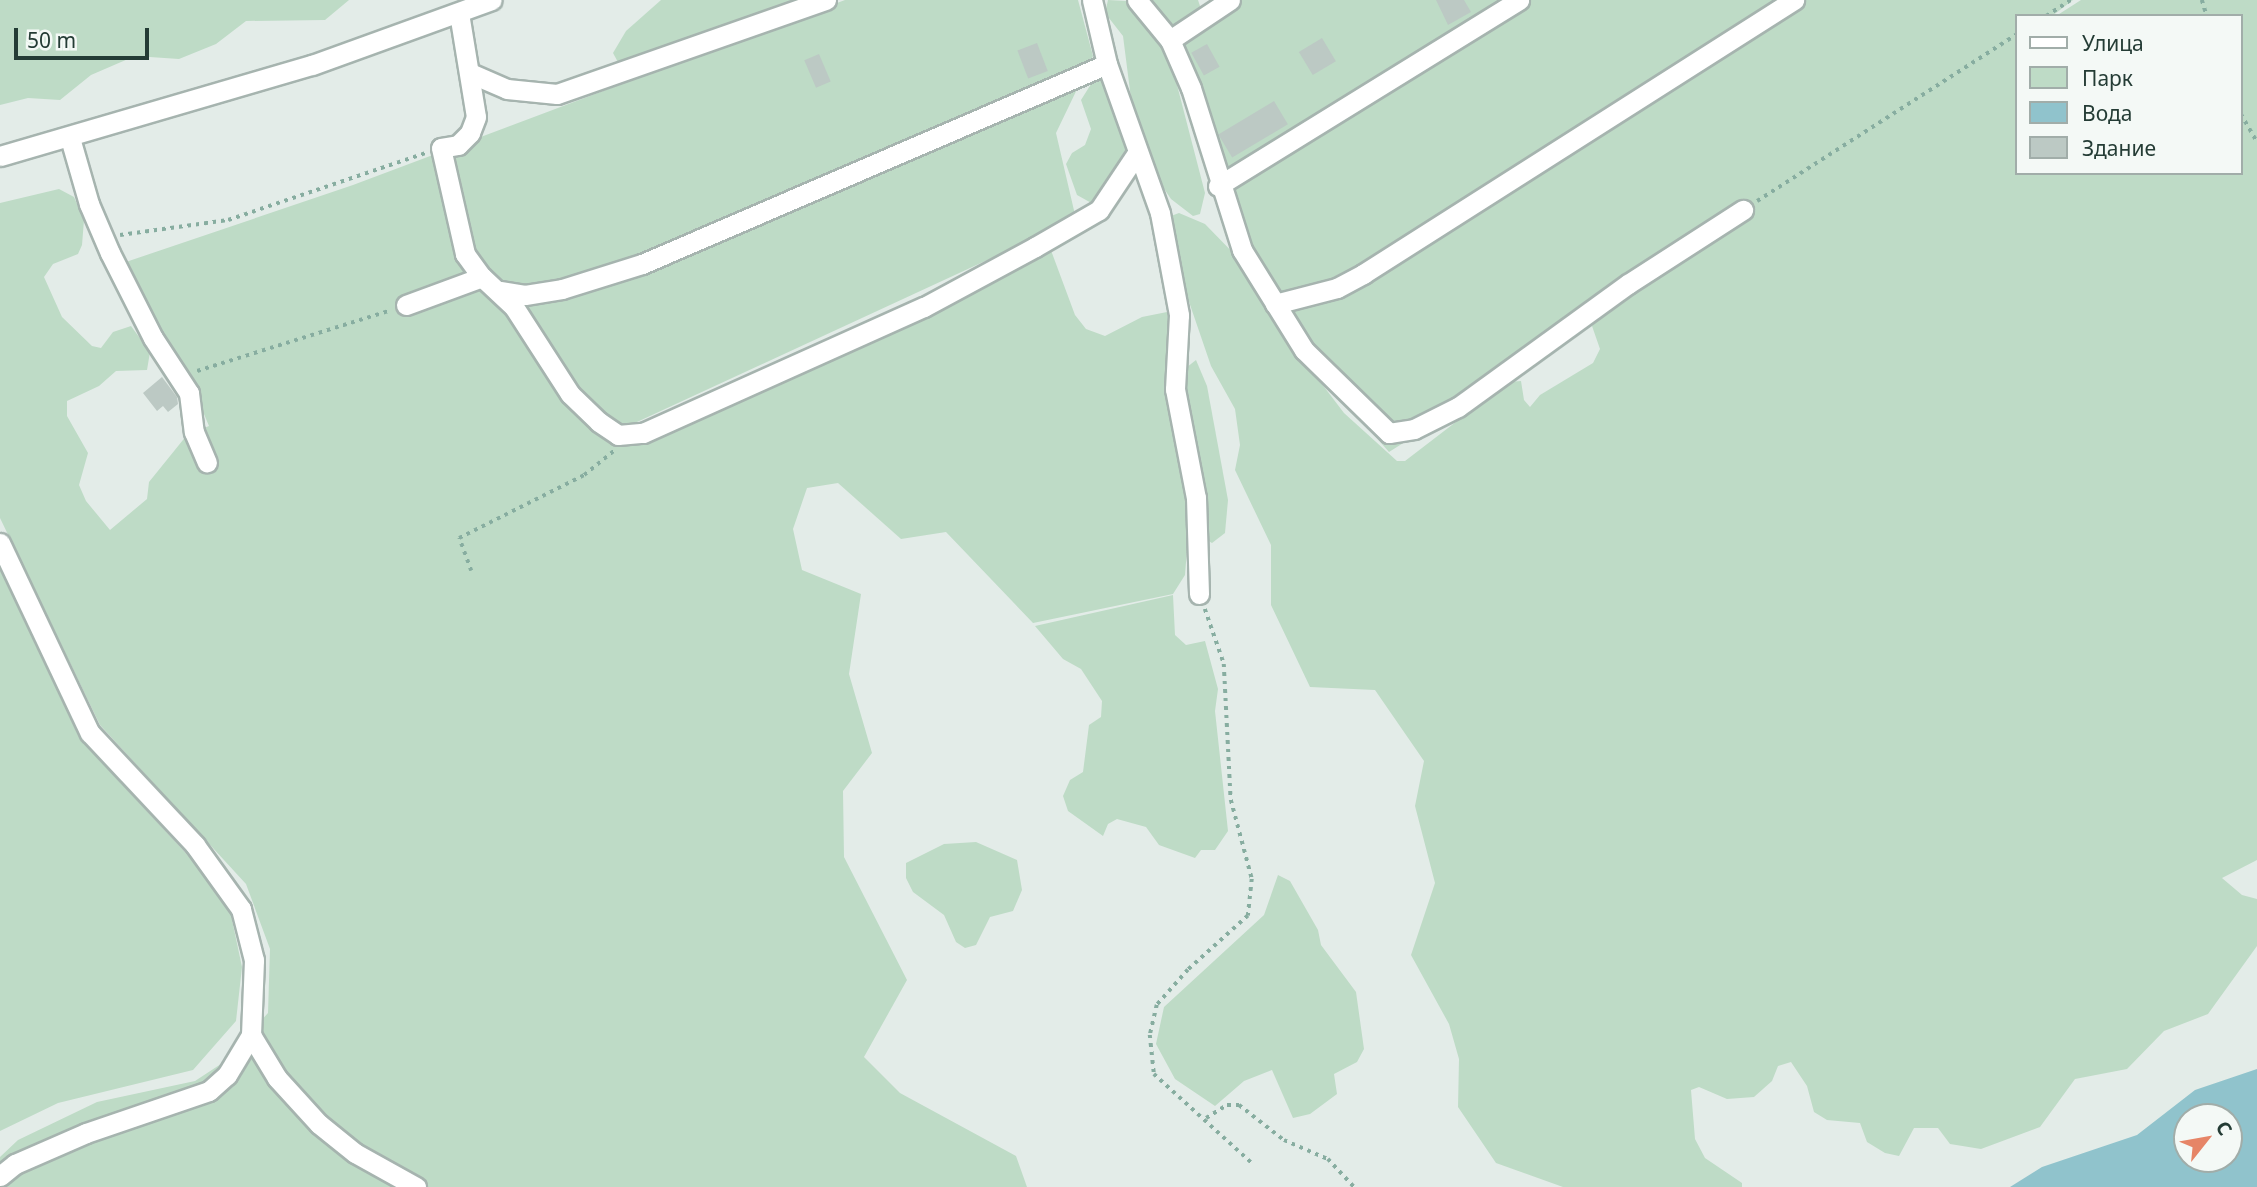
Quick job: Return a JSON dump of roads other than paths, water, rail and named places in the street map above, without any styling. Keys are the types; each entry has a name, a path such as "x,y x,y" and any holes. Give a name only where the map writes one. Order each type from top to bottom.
{"street":[{"path":"0,156 70,138 312,65 452,9 492,0"},
{"path":"470,74 507,89 557,94 826,0"},
{"path":"1092,0 1107,64 1160,213 1179,315 1175,389 1196,498 1199,594"},
{"path":"1137,0 1170,40 1191,88 1219,186 1242,250 1304,350 1377,424 1398,433 1458,407 1628,284 1743,210"},
{"path":"1170,40 1230,0"},
{"path":"1219,186 1519,0"},
{"path":"1275,304 1337,288 1363,274 1794,0"},
{"path":"452,9 476,98 473,125 458,145 441,148 466,254 482,277 500,291 570,394 618,435 643,433 968,283 1099,210 1137,153"},
{"path":"500,291 525,295 562,289 642,264 1107,64"},
{"path":"70,138 83,189 141,316 182,377 191,401 194,432 207,462"},
{"path":"406,304 482,277"},
{"path":"0,543 90,733 195,845 241,909 254,960 251,1035 227,1075 209,1091 86,1133 15,1164 0,1176"},
{"path":"251,1035 277,1078 319,1124 355,1153 416,1187"}],"water":[{"path":"2257,1069 2257,1187 2010,1187 2042,1167 2137,1135 2173,1107 2173,1173 2243,1173 2243,1103 2178,1103 2195,1090"}]}
